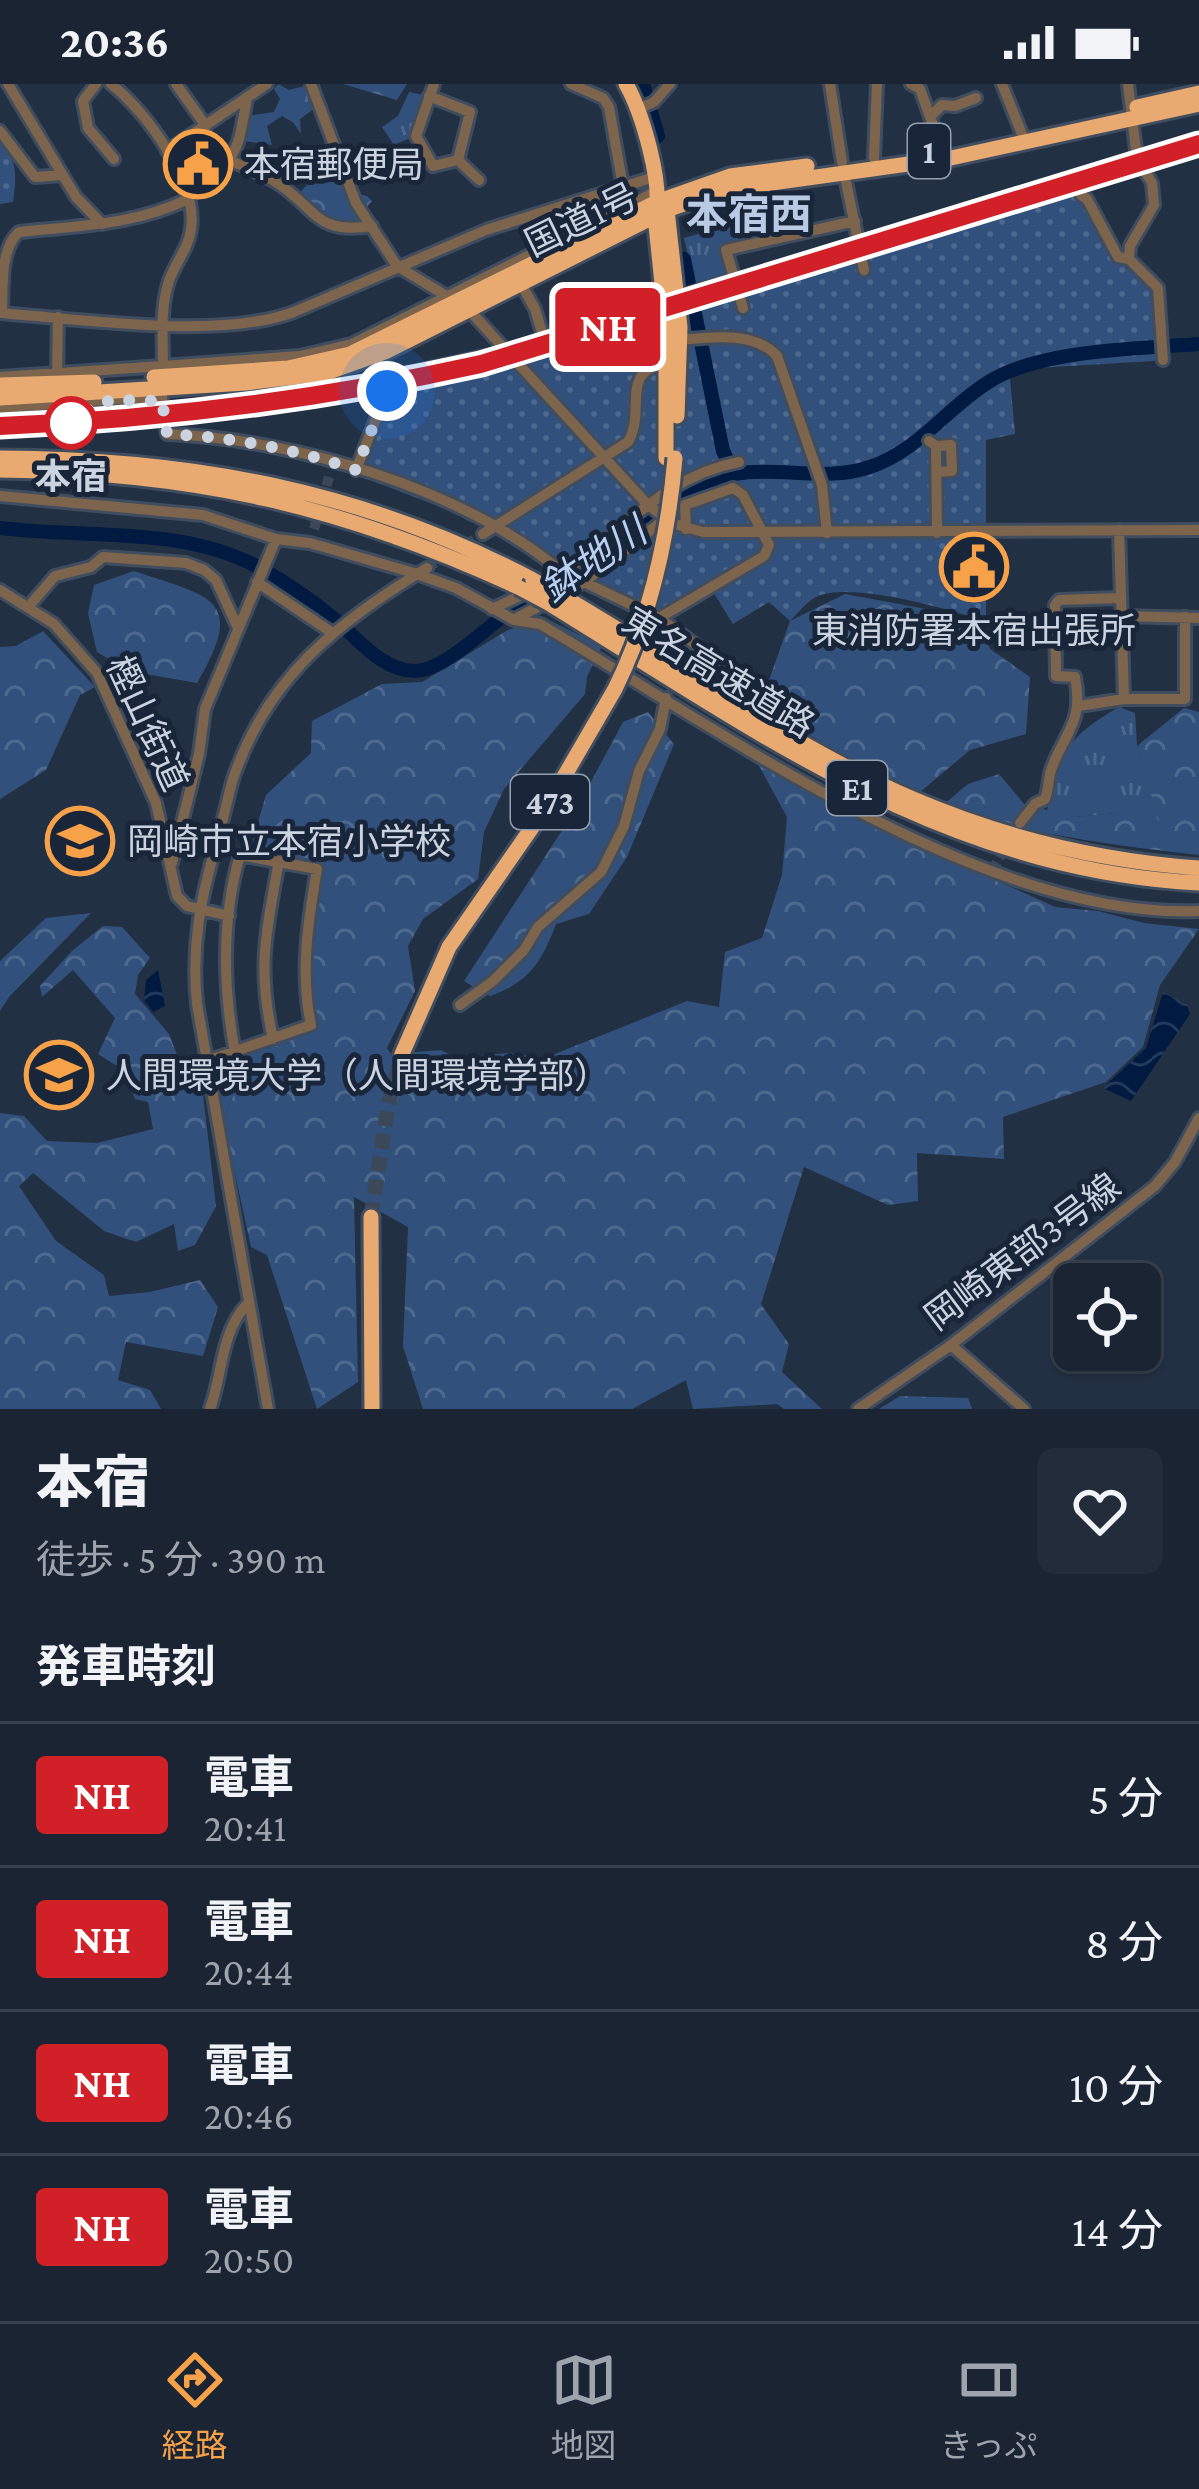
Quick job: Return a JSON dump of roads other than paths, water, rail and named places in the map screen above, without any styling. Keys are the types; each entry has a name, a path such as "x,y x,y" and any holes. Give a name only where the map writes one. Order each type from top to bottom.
{"highway":[{"name":"473","path":"402,1054 422,1001 473,908 548,806 642,627 657,573 684,340 646,106 626,84"},
{"name":"国道1号","path":"0,381 246,383 326,373 385,352 458,302 607,221 730,176 951,158 1199,93"},
{"name":"国道1号","path":"843,167 1199,104"},
{"name":"国道1号","path":"0,398 163,382 232,366 288,368 358,346 458,302 520,282 659,199"},
{"name":"473","path":"670,458 666,362 675,299"},
{"name":"東名高速道路","path":"0,458 173,466 278,484 419,527 909,797 1055,846 1199,868"},
{"name":"東名高速道路","path":"0,470 167,478 272,497 407,539 526,584"},
{"name":"東名高速道路","path":"556,600 792,753 884,803 1026,856 1199,884"},
{"path":"371,1217 371,1409"}],"street":[{"path":"8,84 76,197 102,224"},
{"path":"96,84 83,101 88,128 114,159"},
{"path":"111,84 150,123 188,199 192,226 166,287 163,382 167,434 218,436 334,463 442,499 489,530 516,539 562,573"},
{"path":"167,151 267,84"},
{"path":"311,84 347,182 397,266 458,302 661,517 686,529 764,532 1199,530"},
{"path":"571,84 603,98 609,107 623,187"},
{"path":"603,98 626,84"},
{"path":"646,106 670,84"},
{"path":"830,84 864,270"},
{"path":"874,158 878,86 896,84"},
{"path":"911,84 920,89 935,151"},
{"path":"1002,84 1022,134"},
{"path":"1128,84 1137,158 1152,183 1154,205 1130,246 1129,259"},
{"path":"184,86 206,126"},
{"path":"431,90 470,112 458,160 434,166 416,136 431,90"},
{"path":"182,185 231,160 247,98"},
{"path":"930,117 942,105 955,106 976,98"},
{"path":"1,133 35,177 63,175"},
{"path":"231,160 274,181 325,224 344,230 372,226"},
{"path":"458,160 479,179"},
{"path":"188,199 163,212 102,224 20,232 10,239 3,264 1,313 216,326 281,316 486,230 623,187 659,199"},
{"path":"1081,195 1118,256 1129,259 1158,288 1163,360"},
{"path":"743,308 726,250 855,221"},
{"path":"356,470 387,391 384,378 508,351 734,279"},
{"path":"520,282 544,339"},
{"path":"57,375 58,317"},
{"path":"684,340 750,338 766,344 777,356 822,485 827,533"},
{"path":"489,530 628,442 634,432 640,375 666,362"},
{"path":"0,381 57,375 163,382"},
{"path":"0,409 132,398 163,382"},
{"path":"933,444 937,533"},
{"path":"492,609 562,573 646,503 720,466 739,462"},
{"path":"329,476 334,463"},
{"path":"659,618 764,556 769,545 743,495 733,488 685,506 686,529"},
{"path":"0,496 202,515 276,539 422,571 514,620 540,624 788,771 973,864 1055,892 1122,906 1199,911"},
{"path":"514,620 584,582 661,517"},
{"path":"310,543 314,529"},
{"path":"1119,530 1124,699"},
{"path":"959,584 961,532"},
{"path":"171,866 200,754 205,709 276,539"},
{"path":"29,606 55,576 91,567 103,557 186,563 216,580 237,626"},
{"path":"268,1409 194,976 198,909 233,781 260,719 296,668 333,631 422,571"},
{"path":"256,582 333,631"},
{"path":"584,582 659,618 746,681"},
{"name":"樫山街道","path":"0,590 54,624 97,673 156,803 177,896 198,909"},
{"path":"1020,823 1048,792 1051,772 1079,706 1075,676 1056,676 1055,605 1059,600 1120,598"},
{"path":"1121,616 1199,617"},
{"path":"1079,706 1124,699 1185,699 1184,617"},
{"path":"460,1005 494,981 524,950 538,927 601,872 624,826 639,771 660,729 666,698"},
{"path":"207,1060 235,1053 253,1047 311,1025 305,953 317,869 240,855 229,916 224,993 235,1053"},
{"path":"273,1039 262,989 279,861"},
{"path":"198,909 229,916"},
{"name":"岡崎東部3号線","path":"858,1409 951,1345 1155,1186 1175,1162 1199,1118"},
{"path":"210,1409 225,1344 248,1304"},
{"path":"951,1345 1024,1409"}],"water":[{"path":"158,970 165,1006 153,1012 144,1000 146,980"},
{"path":"1163,992 1187,1004 1190,1014 1131,1101 1103,1088 1146,1048"}],"waterway":[{"path":"643,84 658,136"},
{"path":"684,259 723,451 734,473"},
{"name":"鉢地川","path":"0,528 164,539 228,554 297,591 380,659 415,671 452,656 513,609 568,579 649,517 701,485 744,473 828,474 870,467 903,451 972,393 1008,372 1061,357 1199,344"}],"tunnel":[{"path":"314,529 329,477"},
{"path":"427,568 483,534"},
{"path":"992,871 1020,823"},
{"path":"371,1217 388,1106 402,1054"}],"railway":[{"path":"0,430 129,423 298,401 481,368 1199,148"}],"train":[{"name":"NH","path":"0,426 129,418 364,388 481,364 1199,144"}],"place":[{"name":"本宿郵便局","path":"198,164"},
{"name":"本宿","path":"71,423"},
{"name":"東消防署本宿出張所","path":"974,567"},
{"name":"岡崎市立本宿小学校","path":"80,841"},
{"name":"人間環境大学（人間環境学部）","path":"59,1075"}],"district":[{"name":"本宿西","path":"749,214"}]}
